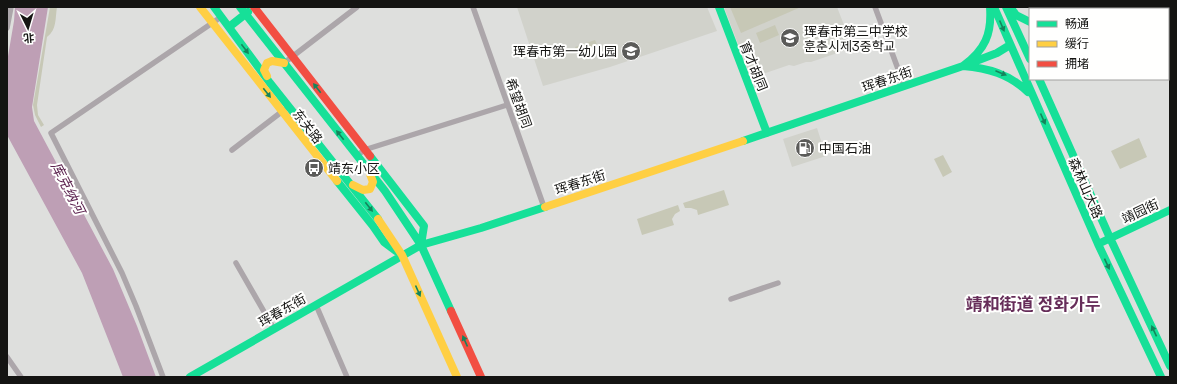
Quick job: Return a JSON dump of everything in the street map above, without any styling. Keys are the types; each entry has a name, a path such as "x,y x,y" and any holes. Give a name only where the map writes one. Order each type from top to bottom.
{"main road":[{"name":"东关路","path":"200,7 373,226 384,242 402,255"},
{"name":"东关路","path":"214,7 270,83 377,218 402,255 457,377"},
{"path":"225,22 243,9 254,7 424,226 421,245"},
{"name":"育才胡同","path":"719,7 767,133"},
{"path":"963,66 976,56 990,29 990,7"},
{"name":"森林山大路","path":"994,7 1011,49 1098,244 1161,377"},
{"path":"1006,7 1025,44 1029,56"},
{"path":"1010,7 1016,15 1029,22"},
{"name":"东关路","path":"243,9 394,203 421,245 481,377"},
{"name":"珲春东街","path":"190,377 421,245 481,228 767,133 1025,44"},
{"path":"270,83 265,73 266,66 272,61 284,63"},
{"path":"963,66 992,70 1013,78 1033,96"},
{"name":"森林山大路","path":"1039,80 1110,238 1170,366"},
{"path":"1043,80 1044,90"},
{"path":"348,181 358,189 364,191 367,190 371,187 373,182 368,170"},
{"name":"靖园街","path":"1098,244 1170,210"}],"street":[{"path":"7,28 11,7"},
{"path":"284,63 357,7"},
{"name":"希望胡同","path":"473,7 544,206"},
{"path":"875,7 904,85"},
{"path":"163,377 122,273 51,133 212,22 225,22"},
{"path":"357,156 365,150 507,104"},
{"path":"232,150 289,106"},
{"path":"236,263 274,329"},
{"path":"730,299 778,283"},
{"path":"316,304 347,377"},
{"path":"7,357 21,377"}],"shaded area":[{"path":"517,7 707,7 717,31 610,67 543,86"},
{"name":"珲春市第三中学校 훈춘시제3중학교","path":"724,7 837,7 844,25 841,28 849,49 811,62 794,66 789,65 751,78"},
{"path":"817,128 826,156 792,167 783,139"}],"green space":[{"path":"50,7 57,7 54,27 47,37 37,105 38,115 44,125 41,127 35,115 33,105"},
{"path":"730,7 801,7 741,33"},
{"path":"775,25 779,35 760,43 756,33"},
{"path":"595,40 599,49 578,56 575,47"},
{"path":"1139,138 1147,157 1120,169 1111,151"},
{"path":"943,155 952,172 943,177 934,159"},
{"path":"724,190 729,205 698,215 697,210 685,208 683,203"},
{"path":"678,205 680,211 675,214 672,219 674,225 642,235 637,219"}],"water":[{"name":"库克纳河","path":"15,7 48,7 32,107 34,121 113,269 137,326 156,377 123,377 82,273 7,135 7,62"}],"traffic: fast":[{"path":"214,7 270,83 378,219"},
{"path":"240,7 385,191 421,245 451,311"},
{"path":"719,7 767,133"},
{"path":"963,66 977,54 986,41 990,25 990,7"},
{"path":"994,7 1098,244 1161,377"},
{"path":"1006,7 1029,57"},
{"path":"1011,8 1016,15 1029,22"},
{"path":"229,27 248,12"},
{"path":"743,141 963,66 997,53 1010,45"},
{"path":"963,66 990,70 1006,76 1028,92"},
{"path":"1039,80 1110,238 1170,366"},
{"path":"370,156 424,226 421,245"},
{"path":"337,181 384,242 396,251"},
{"path":"190,377 421,245 481,228 545,207"},
{"path":"1098,244 1170,210"}],"traffic: slow":[{"path":"200,7 337,181"},
{"path":"267,76 264,70 267,63 272,61 284,63"},
{"path":"545,207 743,141"},
{"path":"353,185 363,190 370,189 373,182 370,174"},
{"path":"378,219 402,255 457,377"}],"traffic: jam":[{"path":"254,7 370,156"},
{"path":"451,311 481,377"}],"place":[{"name":"珲春市第三中学校 훈춘시제3중학교","path":"790,38"},
{"name":"珲春市第一幼儿园","path":"631,51"},
{"name":"中国石油","path":"805,148"},
{"name":"靖东小区","path":"314,168"}],"district":[{"name":"靖和街道 정화가두","path":"1033,304"}]}
